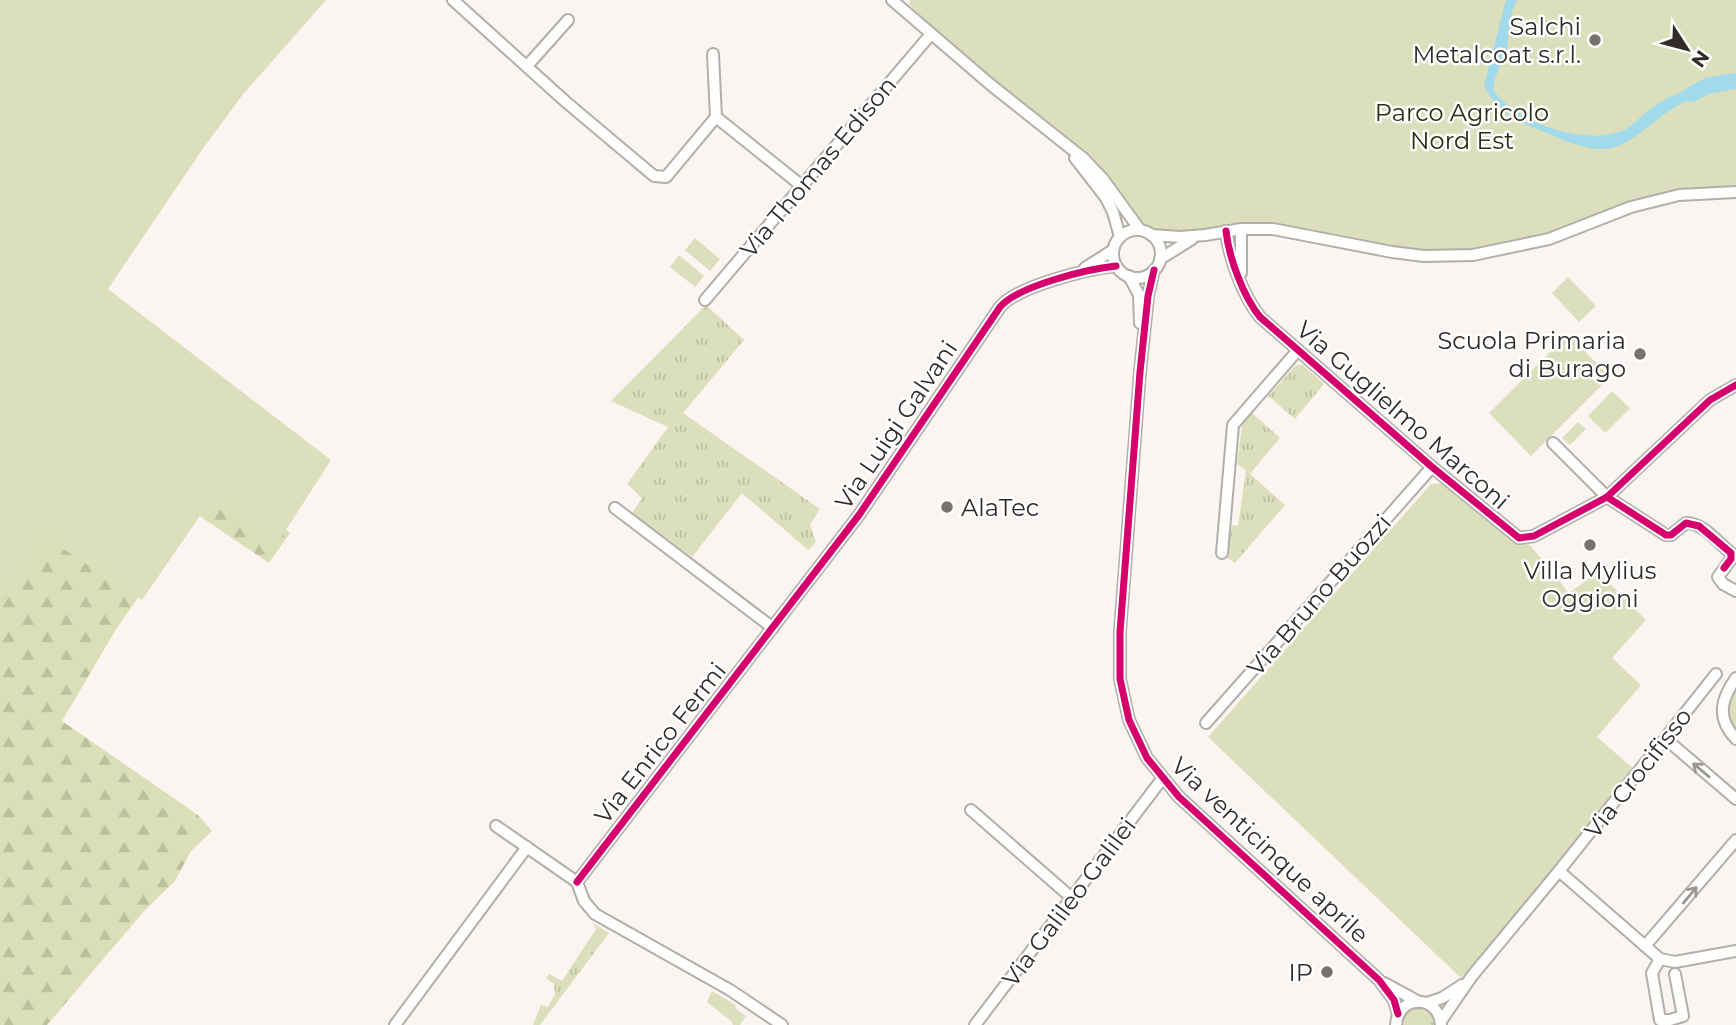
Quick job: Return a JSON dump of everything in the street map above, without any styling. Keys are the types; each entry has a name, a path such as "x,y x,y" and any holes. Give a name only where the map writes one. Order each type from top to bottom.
{"street":[{"path":"453,0 644,167 659,177 666,177 716,117 713,54"},
{"path":"892,0 1051,134 1075,151 1097,172 1140,230 1151,235 1205,235"},
{"path":"527,66 568,20"},
{"name":"Via Thomas Edison","path":"705,300 931,34"},
{"path":"716,117 802,186"},
{"path":"1051,134 1100,189 1113,212 1120,237"},
{"path":"1140,230 1129,231 1120,237 1113,250 1116,266 1129,276 1142,277 1154,270 1160,258 1185,242 1226,231 1281,230 1392,252 1424,256 1473,256 1549,239 1650,202 1702,192 1736,192"},
{"name":"Via Guglielmo Marconi","path":"1241,229 1242,283"},
{"name":"Via Guglielmo Marconi","path":"1226,231 1230,255 1252,307 1260,317 1512,534 1519,538 1535,536 1607,497"},
{"path":"1151,235 1159,245 1160,258"},
{"name":"Via Luigi Galvani","path":"1073,275 1113,250"},
{"name":"Via Luigi Galvani","path":"773,628 859,515 1000,307 1012,295 1073,275 1116,266"},
{"name":"Via venticinque aprile","path":"1154,270 1148,296 1140,372 1121,618 1120,679 1125,708 1133,732 1162,779 1379,979 1394,1000 1397,1020"},
{"name":"Via venticinque aprile","path":"1129,276 1139,295 1140,372"},
{"path":"1222,553 1233,425 1298,350"},
{"path":"1607,497 1710,400 1736,385"},
{"path":"1553,443 1607,497 1666,535 1686,523 1699,526 1731,553 1731,559 1718,577 1723,584 1736,591"},
{"name":"Via Bruno Buozzi","path":"1206,723 1432,467"},
{"path":"615,508 773,628"},
{"path":"1724,568 1736,567"},
{"name":"Via Enrico Fermi","path":"577,882 773,628"},
{"name":"Via Crocifisso","path":"1472,976 1662,742 1667,740 1666,737 1716,674"},
{"path":"1736,678 1726,691 1721,706 1723,720 1736,739"},
{"path":"1667,740 1736,799"},
{"name":"Via Galileo Galilei","path":"975,1025 1162,779"},
{"path":"971,810 1073,899"},
{"path":"496,826 577,882 584,901 595,914 730,990 782,1025"},
{"path":"1648,948 1736,840"},
{"path":"396,1025 527,847"},
{"path":"1559,872 1661,959 1675,962 1736,951"},
{"path":"1661,959 1652,973 1660,1020 1683,1016 1675,974"},
{"path":"1397,1020 1406,1005 1456,990 1472,976"},
{"path":"1441,1023 1472,976"},
{"name":"Via venticinque aprile","path":"1379,979 1422,1002"},
{"path":"1422,1002 1437,1010 1441,1023"}],"green space":[{"path":"0,0 326,0 244,93 108,289 331,460 277,544 217,504 205,514 202,513 142,600 48,539 0,598"},
{"name":"Parco Agricolo Nord Est","path":"910,0 1736,0 1736,188 1686,190 1657,195 1526,242 1473,252 1404,250 1293,226 1261,222 1234,223 1186,233 1163,233 1152,230 1137,218 1102,169 1086,152 952,45 909,4"},
{"path":"695,238 720,259 710,271 685,250"},
{"path":"679,255 704,276 695,287 670,267"},
{"path":"1568,277 1596,306 1579,322 1552,293"},
{"path":"706,305 744,340 683,413 820,509 810,525 816,542 808,550 742,493 692,557 632,513 642,498 627,484 668,427 611,401"},
{"path":"1568,334 1610,377 1531,456 1489,413"},
{"path":"1296,365 1303,365 1324,384 1295,419 1268,396"},
{"path":"1612,391 1630,408 1605,433 1588,416"},
{"path":"1252,413 1280,438 1250,474 1285,505 1235,563 1227,558 1232,525 1238,526 1246,470 1237,464 1242,425"},
{"path":"1578,422 1586,429 1570,445 1562,438"},
{"path":"221,479 290,533 269,563 198,515"},
{"path":"1447,483 1515,542 1530,545 1569,593 1598,572 1646,620 1612,658 1641,685 1597,737 1635,770 1478,962 1461,978 1208,737 1431,484"},
{"path":"0,486 145,588 118,626 62,721 198,815 212,831 191,851 175,881 145,910 47,1025 0,1025"},
{"path":"1736,690 1736,729 1728,721 1728,705"},
{"path":"593,923 609,933 540,1025 533,1025 541,1005 548,1007 555,994 554,984 546,978 549,974 562,981 596,929"},
{"path":"712,991 736,1005 735,1008 746,1016 740,1025 733,1025 707,1002"},
{"path":"1418,1004 1431,1011 1435,1025 1401,1025 1404,1011"}],"water":[{"path":"1506,0 1517,0 1494,91 1505,103 1535,122 1571,133 1607,135 1626,129 1659,103 1680,92 1711,82 1713,91 1680,105 1661,116 1637,136 1619,146 1609,148 1599,149 1575,144 1529,126 1500,107 1484,86"}],"waterway":[{"path":"1692,94 1707,86 1736,81"}],"cycle path":[{"path":"1226,231 1238,276 1260,317 1432,467 1519,538 1534,536 1607,497 1710,400 1736,385"},
{"path":"577,882 859,515 1000,307 1009,299 1037,286 1071,275 1116,266"},
{"path":"1154,270 1148,296 1140,372 1120,632 1120,679 1129,720 1147,758 1179,797 1379,980 1394,1000 1398,1014"},
{"path":"1607,497 1666,535 1671,535 1686,523 1699,526 1731,553 1731,559 1724,568"}],"place":[{"name":"Salchi Metalcoat s.r.l.","path":"1595,40"},
{"name":"Scuola Primaria di Burago","path":"1640,354"},
{"name":"AlaTec","path":"947,507"},
{"name":"Villa Mylius Oggioni","path":"1590,545"},
{"name":"IP","path":"1327,972"}]}
